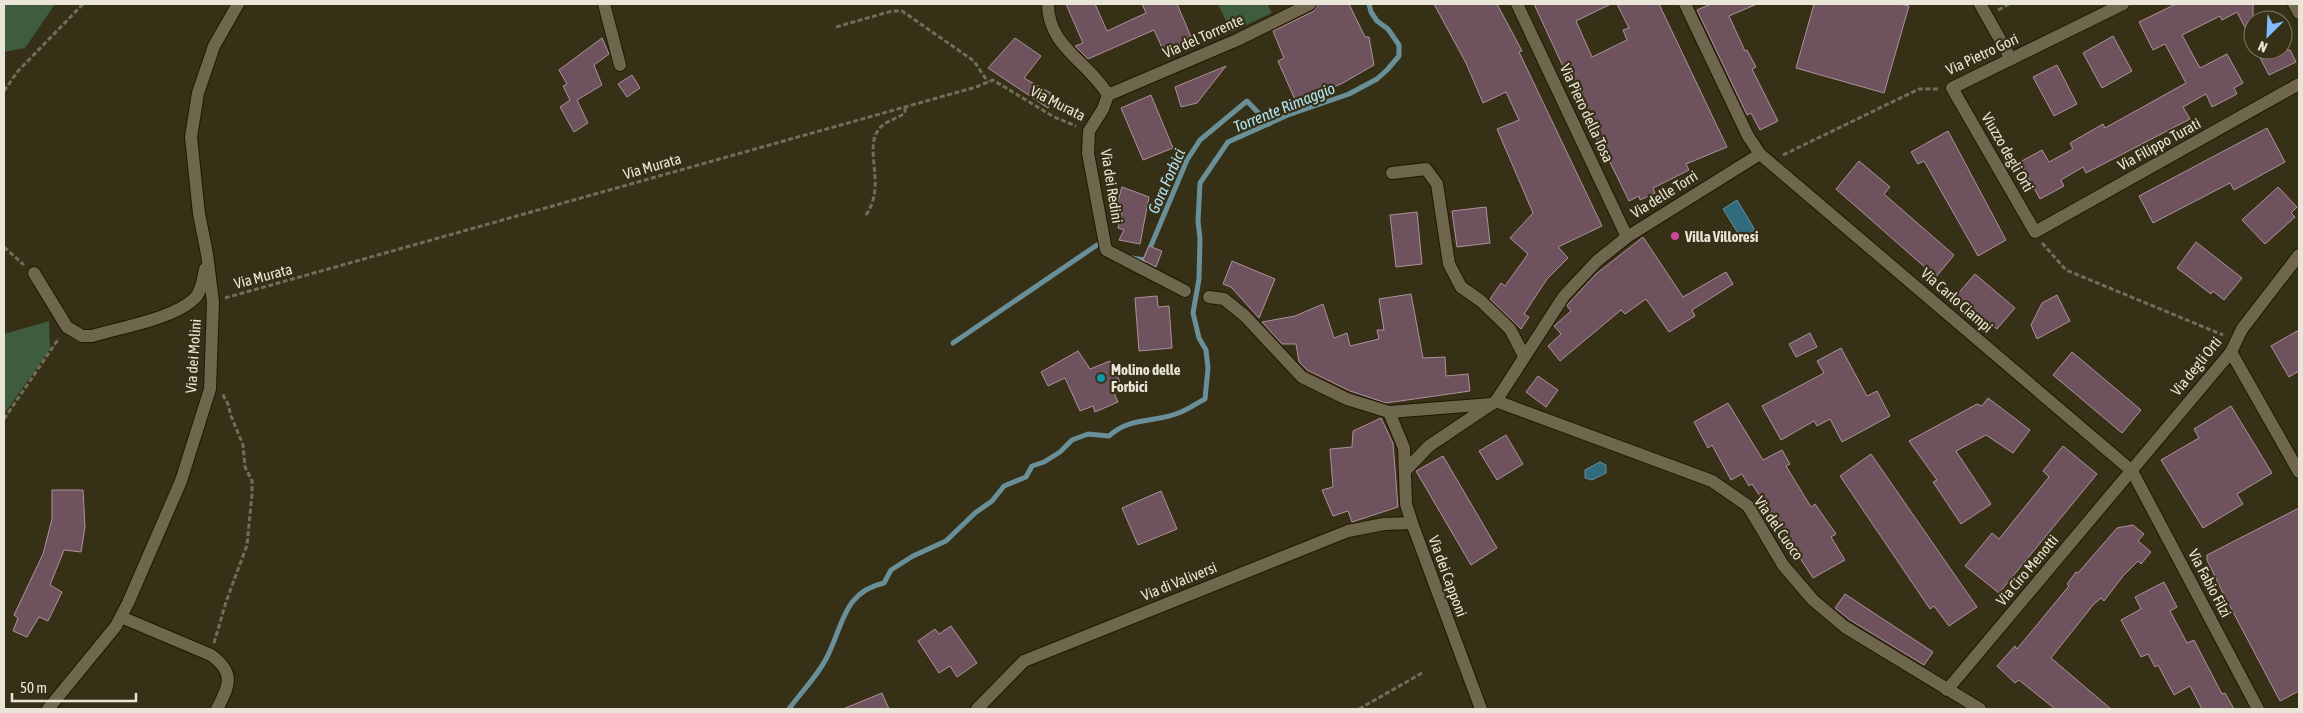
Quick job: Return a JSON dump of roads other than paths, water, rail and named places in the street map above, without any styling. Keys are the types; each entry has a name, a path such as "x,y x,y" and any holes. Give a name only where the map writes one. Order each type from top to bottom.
{"street":[{"name":"Via dei Molini","path":"48,709 116,626 121,617 181,481 210,385 213,302 207,254 199,214 191,137 198,93 214,46 238,4"},
{"path":"604,4 620,65"},
{"path":"1048,4 1048,17 1056,37 1102,86 1108,95"},
{"name":"Via del Torrente","path":"1108,95 1237,40 1310,4"},
{"name":"Via Piero della Tosa","path":"1517,4 1627,237"},
{"path":"1685,4 1748,136 1764,158"},
{"path":"1980,4 2011,60"},
{"name":"Via Pietro Gori","path":"1952,88 2123,4"},
{"path":"2294,4 2299,13"},
{"name":"Via Filippo Turati","path":"2035,232 2299,84"},
{"name":"Viuzzo degli Orti","path":"1952,88 2035,232"},
{"name":"Via dei Redini","path":"1108,95 1104,109 1089,131 1088,153 1106,250 1185,291"},
{"name":"Via delle Torri","path":"1405,471 1430,446 1494,403 1564,296 1597,261 1627,237 1764,158"},
{"name":"Via Carlo Ciampi","path":"1764,158 2132,472"},
{"path":"1392,173 1426,169 1437,184 1450,264 1461,287 1481,301 1510,329 1524,356"},
{"path":"34,273 67,327 82,336 92,336 171,313 196,297 202,286 207,254"},
{"name":"Via degli Orti","path":"2132,472 2234,347 2242,329 2299,255"},
{"path":"1209,297 1224,299 1245,316 1302,377 1347,399 1389,412 1494,403"},
{"path":"2234,347 2299,472"},
{"name":"Via del Cuoco","path":"1494,403 1712,481 1748,506 1783,565 1813,600 1845,627 1980,709"},
{"name":"Via dei Capponi","path":"1389,412 1404,448 1406,504 1481,709"},
{"name":"Via Ciro Menotti","path":"1947,690 2132,472"},
{"name":"Via Fabio Filzi","path":"2132,472 2258,709"},
{"name":"Via di Valiversi","path":"977,709 1024,661 1348,531 1384,524 1412,523"},
{"path":"121,617 211,655 220,661 228,675 227,692 217,709"}],"water":[{"path":"1737,200 1755,230 1741,238 1723,209"},
{"path":"1600,462 1606,465 1606,473 1592,480 1585,478 1585,470"}],"waterway":[{"name":"Torrente Rimaggio","path":"789,709 822,666 852,603 860,594 884,583 891,570 913,556 946,541 975,513 992,501 1004,486 1026,477 1032,466 1044,462 1060,452 1072,440 1088,434 1109,436 1126,425 1163,418 1187,409 1205,399 1208,368 1206,350 1199,338 1193,313 1199,279 1200,239 1198,221 1200,183 1228,142 1288,115 1349,94 1377,79 1387,70 1399,56 1399,45 1388,29 1377,21 1371,12 1369,4"},
{"name":"Gora Forbici","path":"1131,258 1145,260 1187,160 1200,140 1247,101 1269,124"},
{"name":"Gora Forbici","path":"953,343 1097,245"}],"place":[{"name":"Villa Villoresi","path":"1675,236"},
{"name":"Molino delle Forbici","path":"1101,378"}]}
